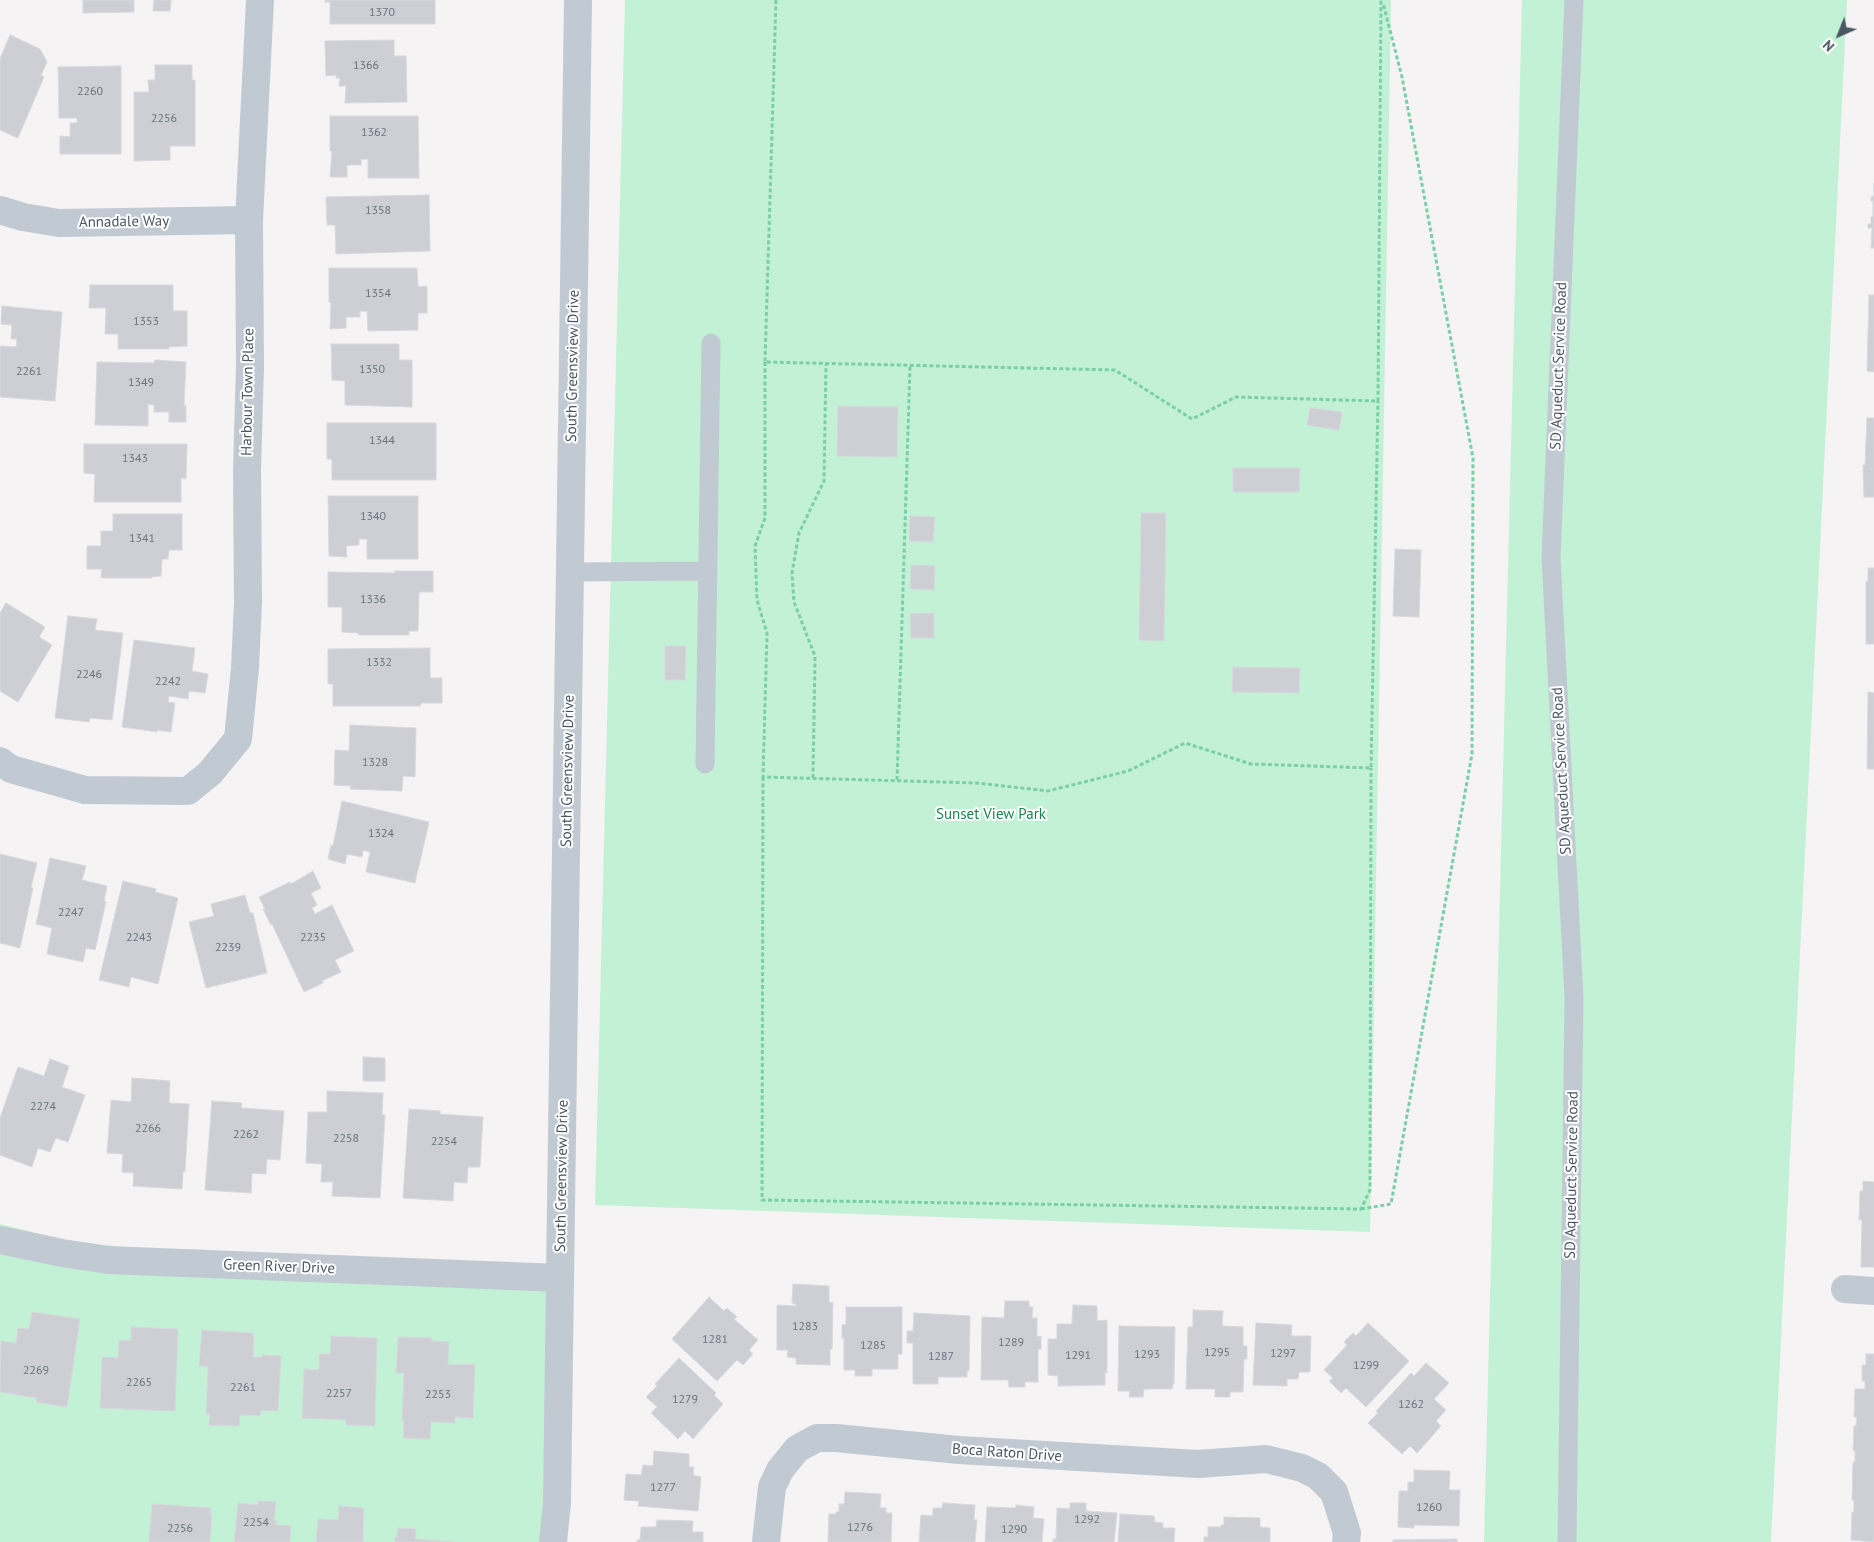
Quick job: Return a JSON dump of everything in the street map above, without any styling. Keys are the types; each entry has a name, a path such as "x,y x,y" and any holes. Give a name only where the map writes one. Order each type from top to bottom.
{"street":[{"name":"Harbour Town Place","path":"0,761 11,769 85,790 188,791 210,773 238,739 245,668 248,602 249,220 260,0"},
{"name":"South Greensview Drive","path":"553,1542 556,1503 560,1278 578,0"},
{"name":"Annadale Way","path":"0,210 23,217 59,223 249,220"},
{"name":"Green River Drive","path":"0,1240 108,1260 560,1278"},
{"path":"1845,1289 1874,1291"},
{"name":"Boca Raton Drive","path":"766,1542 772,1487 776,1478 797,1449 817,1438 836,1438 959,1450 1198,1464 1266,1459 1302,1468 1318,1476 1334,1492 1347,1533 1346,1542"}],"lane":[{"name":"SD Aqueduct Service Road","path":"1567,1542 1574,998 1551,556 1574,0"},
{"path":"705,764 711,343"},
{"path":"571,572 707,572"}],"path":[{"path":"776,0 766,362 765,518 755,546 757,600 766,633 763,777 762,1200 1361,1209 1391,1204 1472,754 1473,458 1402,77 1382,0"},
{"path":"1361,1209 1370,1190 1371,768 1378,401 1382,0"},
{"path":"766,362 1114,370 1192,419 1236,397 1378,401"},
{"path":"814,778 815,656 794,602 792,573 799,533 824,481 826,364"},
{"path":"897,780 910,366"},
{"path":"763,777 977,783 1048,791 1128,771 1185,743 1252,764 1371,768"}],"green space":[{"name":"Sunset View Park","path":"625,0 1391,0 1370,1232 595,1205"},
{"path":"1522,0 1847,0 1771,1542 1484,1542"},
{"path":"0,1224 64,1240 154,1251 550,1266 548,1394 541,1542 0,1542"}],"building":[{"path":"83,0 134,0 134,12 83,13"},
{"path":"154,0 171,0 170,11 153,11"},
{"path":"325,0 435,0 435,24 330,24 330,2 325,2"},
{"path":"10,35 40,49 47,62 41,75 44,77 18,138 0,130 0,59"},
{"path":"394,40 394,56 406,56 407,102 345,103 346,86 339,86 340,78 336,78 336,75 326,76 325,41"},
{"path":"155,65 192,65 192,80 195,80 195,146 170,146 170,160 134,161 134,92 149,92 148,80 155,80"},
{"path":"121,66 121,154 60,154 60,136 70,137 70,123 77,123 77,118 59,118 58,67"},
{"path":"330,116 418,116 419,178 368,178 368,159 361,159 361,165 347,165 347,177 330,177 332,151 330,151"},
{"path":"429,195 430,251 336,254 335,225 327,225 326,197"},
{"path":"1874,196 1874,248 1871,248 1872,228 1868,228 1868,224 1871,224 1871,217 1873,217 1873,201 1871,201 1871,197"},
{"path":"329,268 417,268 418,287 427,286 427,313 418,313 418,330 368,331 367,311 360,311 360,317 346,317 346,328 330,329"},
{"path":"90,285 173,285 173,311 187,311 187,346 169,347 169,349 118,349 118,334 105,334 106,308 89,308"},
{"path":"1869,295 1874,295 1874,372 1867,371"},
{"path":"2,306 62,312 55,401 0,397 0,346 16,347 17,339 11,339 12,325 1,324"},
{"path":"331,344 399,344 399,360 412,360 412,407 345,405 345,381 332,380"},
{"path":"155,360 186,362 184,406 186,406 186,422 169,422 169,412 154,412 154,405 148,404 148,426 95,425 97,362 154,363"},
{"path":"838,406 898,407 897,457 837,456"},
{"path":"1310,408 1342,412 1339,430 1307,425"},
{"path":"1867,418 1874,418 1874,497 1864,497 1863,465 1865,465"},
{"path":"327,423 436,423 436,480 332,480 332,459 327,459"},
{"path":"84,444 187,444 186,479 181,478 181,502 94,502 95,474 84,473"},
{"path":"1233,468 1300,468 1299,492 1233,492"},
{"path":"328,496 418,496 418,559 367,559 367,539 359,539 359,545 346,546 347,557 329,556"},
{"path":"1141,513 1166,513 1164,641 1139,640"},
{"path":"113,514 182,514 182,550 169,550 168,559 162,559 161,576 152,578 101,578 102,569 87,569 87,546 101,546 101,531 113,531"},
{"path":"910,516 935,517 933,542 909,541"},
{"path":"1395,549 1421,550 1419,617 1393,616"},
{"path":"911,565 935,566 934,590 910,589"},
{"path":"1868,568 1874,568 1874,644 1866,644 1866,581 1868,581"},
{"path":"395,571 433,571 433,592 419,592 418,631 409,631 409,635 359,635 358,633 342,632 342,607 328,607 328,572 395,573"},
{"path":"6,603 45,627 39,637 52,645 18,702 0,691 0,613"},
{"path":"934,613 934,638 911,638 910,614"},
{"path":"68,616 97,619 95,630 123,633 112,720 90,718 89,722 55,718"},
{"path":"134,640 195,648 192,671 208,674 205,693 189,691 188,699 169,696 168,702 175,703 171,732 122,727"},
{"path":"665,646 686,646 685,680 665,680"},
{"path":"430,648 430,678 442,678 442,703 421,703 420,706 333,706 333,684 328,684 328,649"},
{"path":"1233,667 1300,668 1299,693 1232,692"},
{"path":"1868,692 1874,693 1874,769 1867,769"},
{"path":"350,725 416,728 415,777 403,776 402,791 350,789 351,786 334,785 335,750 349,751"},
{"path":"342,801 429,822 415,883 366,872 370,852 363,850 362,857 347,854 345,864 328,859 331,845 333,846"},
{"path":"0,854 37,863 20,948 0,943"},
{"path":"50,858 86,866 82,880 107,886 104,901 106,902 95,950 86,948 83,962 47,954 52,928 36,924"},
{"path":"313,871 321,888 311,893 317,905 312,908 315,914 332,905 354,951 335,960 341,972 304,992 263,909 265,909 259,897 290,882 291,884"},
{"path":"123,881 156,889 155,892 178,898 158,984 131,977 129,987 99,980"},
{"path":"245,895 250,913 253,913 267,973 206,988 189,922 214,916 211,904"},
{"path":"363,1057 385,1058 385,1081 363,1081"},
{"path":"50,1059 69,1066 62,1087 85,1095 68,1142 56,1138 50,1152 38,1148 32,1167 0,1155 0,1118 18,1067 44,1076"},
{"path":"132,1078 170,1081 169,1103 189,1104 185,1172 183,1172 182,1189 133,1186 134,1173 122,1172 123,1154 107,1153 111,1100 131,1102"},
{"path":"327,1091 383,1093 382,1115 385,1115 380,1198 332,1196 333,1182 321,1182 322,1164 306,1163 308,1112 327,1112"},
{"path":"212,1101 242,1103 241,1108 284,1111 280,1160 267,1159 266,1174 252,1173 251,1193 205,1190"},
{"path":"409,1109 440,1111 440,1114 483,1117 480,1167 468,1167 467,1183 454,1182 453,1201 403,1198"},
{"path":"1863,1181 1874,1182 1874,1267 1861,1267 1862,1220 1859,1220 1860,1191 1863,1191"},
{"path":"793,1284 829,1286 829,1302 833,1303 830,1365 796,1364 796,1358 787,1357 788,1350 777,1350 777,1305 796,1306 796,1304 792,1303"},
{"path":"709,1297 724,1311 727,1308 737,1317 734,1319 758,1340 749,1350 753,1354 743,1365 737,1360 717,1381 672,1339"},
{"path":"1005,1301 1029,1301 1029,1307 1033,1307 1032,1318 1037,1318 1037,1337 1041,1336 1041,1349 1038,1349 1038,1382 1025,1382 1025,1387 1009,1387 1008,1380 981,1380 982,1317 1004,1318"},
{"path":"1073,1305 1097,1306 1097,1321 1107,1320 1107,1373 1105,1372 1105,1385 1058,1386 1058,1376 1048,1375 1048,1339 1057,1339 1057,1324 1072,1324"},
{"path":"846,1307 902,1307 902,1354 898,1354 898,1369 872,1369 872,1376 855,1376 855,1370 844,1370 842,1325 846,1324"},
{"path":"1193,1310 1223,1311 1222,1326 1243,1327 1243,1346 1247,1346 1247,1359 1244,1359 1243,1392 1230,1392 1230,1397 1215,1397 1215,1389 1186,1389 1188,1327 1193,1327"},
{"path":"32,1312 80,1319 67,1407 36,1402 37,1398 0,1392 1,1341 16,1343 18,1328 29,1329"},
{"path":"914,1313 970,1316 969,1371 967,1371 967,1377 938,1377 938,1384 913,1384 913,1343 907,1343 907,1331 913,1331"},
{"path":"1256,1323 1292,1325 1291,1336 1311,1336 1310,1372 1299,1372 1298,1379 1287,1379 1287,1386 1253,1385"},
{"path":"1368,1323 1409,1361 1366,1407 1346,1388 1341,1393 1329,1381 1333,1378 1324,1370 1347,1345 1344,1342 1353,1333 1356,1336"},
{"path":"1119,1326 1175,1327 1174,1384 1172,1389 1144,1389 1143,1397 1129,1397 1130,1391 1118,1391"},
{"path":"131,1327 178,1329 175,1411 100,1408 102,1357 118,1358 119,1340 131,1341"},
{"path":"202,1330 253,1333 253,1357 262,1357 262,1355 281,1356 278,1411 261,1410 260,1416 240,1415 239,1426 209,1425 210,1414 206,1414 208,1367 199,1366"},
{"path":"331,1336 377,1338 375,1426 346,1425 346,1420 302,1418 304,1369 319,1370 319,1354 330,1354"},
{"path":"398,1337 432,1338 432,1341 449,1342 448,1365 475,1364 473,1418 455,1417 455,1423 431,1422 430,1439 403,1438 404,1373 396,1373"},
{"path":"1866,1354 1874,1354 1874,1542 1851,1540 1852,1512 1854,1512 1854,1500 1852,1500 1853,1462 1855,1462 1855,1451 1853,1451 1854,1426 1856,1426 1857,1417 1854,1417 1855,1389 1865,1389 1865,1381 1862,1381 1862,1365 1866,1365"},
{"path":"679,1358 716,1393 714,1395 723,1404 693,1439 685,1431 678,1439 651,1413 657,1407 646,1397 657,1386 655,1384"},
{"path":"1426,1363 1449,1383 1434,1399 1446,1410 1436,1421 1441,1426 1417,1453 1410,1446 1402,1454 1368,1423 1378,1413 1376,1411 1411,1373 1414,1376"},
{"path":"654,1451 689,1454 689,1467 694,1467 693,1475 701,1477 698,1511 638,1506 639,1501 624,1500 626,1474 641,1475 643,1465 653,1466"},
{"path":"1414,1470 1450,1471 1449,1490 1460,1490 1459,1526 1414,1525 1414,1528 1398,1527 1399,1491 1408,1491 1408,1482 1414,1482"},
{"path":"845,1492 881,1494 880,1508 886,1508 886,1513 892,1513 891,1542 828,1542 829,1514 839,1512 839,1504 844,1504"},
{"path":"258,1501 276,1502 274,1520 277,1521 276,1525 291,1526 290,1542 234,1542 238,1503 258,1505"},
{"path":"943,1503 975,1505 974,1520 977,1520 975,1542 919,1542 921,1515 933,1516 933,1508 942,1508"},
{"path":"1070,1503 1086,1503 1086,1511 1117,1513 1114,1542 1053,1542 1053,1539 1056,1539 1057,1508 1070,1509"},
{"path":"152,1504 211,1508 210,1542 149,1542"},
{"path":"1016,1505 1034,1507 1033,1518 1044,1519 1042,1542 985,1542 987,1507 1016,1508"},
{"path":"339,1506 364,1508 363,1542 316,1542 318,1519 338,1520"},
{"path":"1120,1514 1154,1516 1155,1522 1163,1523 1163,1528 1175,1528 1174,1542 1118,1542"},
{"path":"1224,1517 1260,1518 1260,1527 1270,1528 1270,1542 1204,1542 1204,1537 1208,1537 1208,1527 1221,1527 1221,1525 1224,1525"},
{"path":"657,1520 693,1521 692,1532 703,1532 703,1542 637,1542 637,1540 640,1540 641,1527 656,1527"},
{"path":"398,1528 416,1529 415,1539 454,1542 395,1542"},
{"path":"1457,1539 1457,1542 1393,1542 1393,1540"}]}
